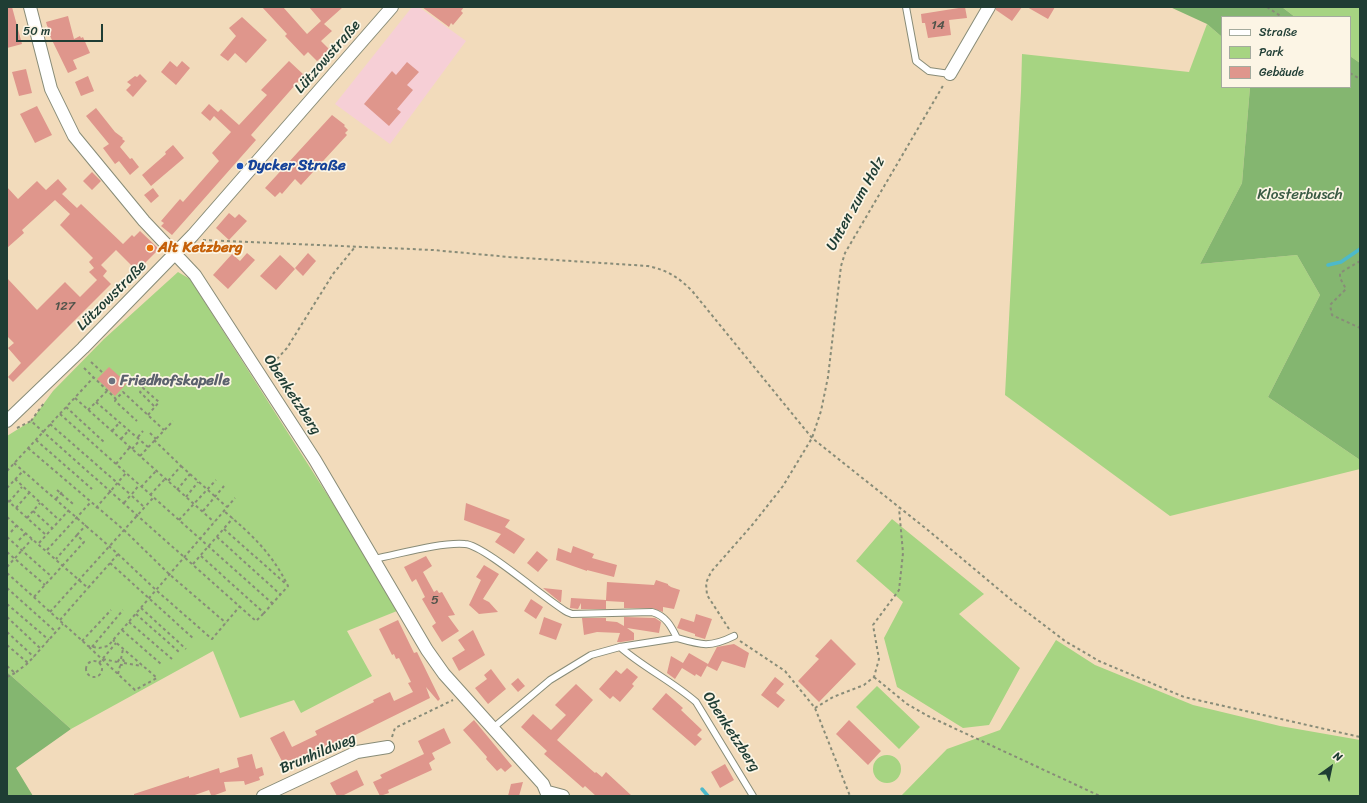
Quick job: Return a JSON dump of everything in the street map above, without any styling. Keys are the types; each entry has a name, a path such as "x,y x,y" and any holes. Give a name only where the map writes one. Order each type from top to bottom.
{"street":[{"path":"30,7 51,89 74,136 144,222 176,254"},
{"name":"Lützowstraße","path":"10,426 78,353 176,254 392,7"},
{"path":"950,74 989,7"},
{"name":"Obenketzberg","path":"176,254 195,275 315,460 427,650 444,674 493,728 548,794"},
{"name":"Brunhildweg","path":"263,796 358,752 388,747"},
{"path":"548,794 563,796"}],"lane":[{"path":"906,7 916,61 929,71 950,74"},
{"path":"374,560 443,546 466,544 499,562 567,612 572,614 652,612 663,617 668,622 677,638"},
{"path":"493,728 550,680 577,662 591,655 620,647 677,638 702,645 710,645 734,636"},
{"name":"Obenketzberg","path":"620,647 635,660 684,692 696,702 753,796"}],"path":[{"path":"1267,7 1280,16"},
{"name":"Unten zum Holz","path":"734,636 707,595 707,579 783,486 812,438 821,410 828,377 841,266 845,252 950,74"},
{"path":"1351,74 1360,78"},
{"path":"193,235 205,240 433,250 510,257 648,266 662,269 679,279 693,292 812,438 1015,603 1065,641 1099,661 1165,690 1198,701 1360,737"},
{"path":"256,368 277,359 287,348 333,274 355,247"},
{"path":"1360,261 1340,273 1340,278 1346,289 1330,305 1332,315 1360,328"},
{"path":"91,362 103,373"},
{"path":"84,368 116,399 115,401 137,421"},
{"path":"7,471 93,378"},
{"path":"148,415 155,407 159,402 143,388 140,392 155,407"},
{"path":"121,389 164,430"},
{"path":"88,410 107,391"},
{"path":"116,399 123,392"},
{"path":"75,398 214,522"},
{"path":"96,402 148,447"},
{"path":"10,426 31,421 44,403"},
{"path":"66,408 104,442"},
{"path":"60,414 272,603"},
{"path":"31,421 194,564 256,622 288,586"},
{"path":"140,456 173,421"},
{"path":"112,431 120,422"},
{"path":"50,424 144,507"},
{"path":"121,439 129,430"},
{"path":"137,437 143,430"},
{"path":"150,433 181,466 227,507"},
{"path":"36,440 92,489"},
{"path":"132,449 140,440"},
{"path":"116,464 130,447"},
{"path":"28,448 90,503 124,530 169,574 226,623"},
{"path":"14,463 78,517 156,590 212,639 240,606"},
{"path":"168,482 181,466"},
{"path":"7,488 23,471"},
{"path":"142,487 156,471"},
{"path":"96,508 126,473"},
{"path":"177,490 190,474"},
{"path":"15,479 59,520"},
{"path":"150,495 165,479"},
{"path":"179,520 216,480"},
{"path":"186,497 198,482"},
{"path":"124,503 139,485"},
{"path":"202,512 224,486"},
{"path":"22,487 8,501 46,535"},
{"path":"57,490 62,492 73,504"},
{"path":"56,499 62,492"},
{"path":"16,508 29,493"},
{"path":"50,612 153,498"},
{"path":"99,663 113,640 235,498"},
{"path":"27,518 40,503"},
{"path":"47,550 90,503"},
{"path":"815,708 833,696 864,685 874,677 879,659 873,626 899,590 903,553 899,508"},
{"path":"39,543 69,510"},
{"path":"33,511 52,528"},
{"path":"224,511 263,546 279,567 288,586"},
{"path":"7,516 88,588"},
{"path":"194,564 233,518"},
{"path":"11,532 17,525"},
{"path":"56,559 86,525"},
{"path":"224,529 288,586"},
{"path":"19,540 26,533"},
{"path":"34,597 84,542 77,535"},
{"path":"7,537 52,578"},
{"path":"217,537 281,594"},
{"path":"7,567 32,538"},
{"path":"7,552 45,585"},
{"path":"60,620 118,554"},
{"path":"200,556 264,613"},
{"path":"110,563 148,599 194,639"},
{"path":"7,573 136,690 157,678 113,640"},
{"path":"7,588 56,632"},
{"path":"7,604 48,640"},
{"path":"141,608 186,649"},
{"path":"82,641 111,610"},
{"path":"92,647 124,610"},
{"path":"136,614 179,652"},
{"path":"7,617 41,648"},
{"path":"129,622 172,659"},
{"path":"7,677 28,663 64,624"},
{"path":"122,630 161,664"},
{"path":"7,632 34,657"},
{"path":"734,636 746,646 785,671 815,708 850,796"},
{"path":"88,646 110,647 116,643"},
{"path":"7,645 28,663"},
{"path":"117,662 121,659 123,649"},
{"path":"102,659 117,662 120,666"},
{"path":"121,659 124,663 143,666"},
{"path":"95,661 99,663 102,670 99,675 89,675 86,668 88,663 95,661"},
{"path":"118,674 120,666 124,663"},
{"path":"7,666 15,672"},
{"path":"874,677 907,704 928,716 1100,796"},
{"path":"388,747 395,728 463,695"}],"shaded area":[{"path":"412,7 419,7 466,41 390,144 335,104"}],"green space":[{"path":"1170,7 1282,7 1294,16 1221,16 1221,36 1207,24"},
{"path":"1282,7 1360,7 1360,63 1351,57 1351,16 1294,16"},
{"path":"1207,24 1221,36 1221,88 1250,88 1242,183 1200,264 1297,255 1320,295 1268,397 1360,460 1360,469 1170,516 1005,395 1022,54 1189,72"},
{"name":"Klosterbusch","path":"1351,57 1360,63 1360,460 1268,397 1320,295 1297,255 1200,264 1242,183 1250,88 1351,88"},
{"path":"178,272 190,279 367,557 397,611 347,631 372,676 301,713 294,700 240,718 213,651 71,729 7,672 7,436 31,421 53,391 104,339"},
{"path":"892,519 984,594 959,614 1020,668 989,725 963,728 897,687 884,638 903,602 856,561"},
{"path":"1056,640 1095,665 1193,705 1280,726 1360,740 1360,796 901,796 947,749 1000,730"},
{"path":"7,672 71,729 16,768 33,796 7,796"},
{"path":"877,686 920,727 899,749 856,707"},
{"path":"887,755 897,759 901,769 897,779 887,783 877,779 873,769 877,759"}],"building":[{"path":"7,7 12,7 22,44 7,48"},
{"path":"262,7 283,7 307,34 321,21 309,7 343,7 324,24 332,31 321,41 330,50 317,61 308,52 304,56 285,36 287,34"},
{"path":"422,7 464,7 461,11 463,13 453,25 451,23 449,27"},
{"path":"965,7 967,18 949,20 951,35 928,38 925,23 922,23 921,14"},
{"path":"996,7 1022,7 1012,21 996,10"},
{"path":"1027,7 1055,7 1048,19"},
{"path":"68,16 74,39 80,36 81,38 83,37 90,53 73,60 77,69 68,73 50,36 46,22"},
{"path":"242,17 267,40 246,63 235,53 228,61 220,55 236,36 229,28"},
{"path":"170,61 177,67 182,61 190,68 176,85 161,72"},
{"path":"289,61 304,75 251,135 256,140 172,235 161,226 164,223 161,221 180,199 183,202 219,161 212,153 231,132 214,116 210,121 201,113 209,104 218,112 221,109 239,125 267,95 261,90"},
{"path":"407,62 419,72 407,85 413,90 397,109 401,112 389,126 364,104 392,71 396,75"},
{"path":"26,69 32,93 19,96 12,72"},
{"path":"140,74 147,81 133,97 126,90 131,85 127,82"},
{"path":"88,76 94,91 81,96 75,82"},
{"path":"37,106 52,135 35,143 20,114"},
{"path":"96,108 115,132 123,138 122,139 125,141 120,147 139,167 130,175 119,161 115,164 103,148 109,144 86,116"},
{"path":"332,115 345,125 344,126 348,130 345,133 347,135 301,185 295,179 282,194 280,192 275,197 265,188"},
{"path":"173,145 184,158 151,186 142,175 166,154 165,152"},
{"path":"92,172 101,181 92,190 83,181"},
{"path":"58,179 67,189 62,194 77,208 81,204 123,244 132,235 134,237 140,231 159,249 137,271 116,250 101,265 107,271 103,276 111,284 13,382 8,377 21,363 8,348 14,343 7,336 7,278 37,310 65,282 80,297 97,280 89,272 94,268 89,262 93,258 60,225 70,214 55,200 22,230 24,233 7,248 7,187 18,199 37,181 46,190"},
{"path":"153,188 159,196 151,203 144,195"},
{"path":"229,213 235,218 239,214 247,221 229,240 216,228"},
{"path":"247,253 255,260 228,289 213,275 232,254 240,261"},
{"path":"308,253 316,261 303,276 295,268"},
{"path":"280,255 295,269 276,290 260,276"},
{"name":"Friedhofskapelle","path":"109,367 127,383 115,396 97,379"},
{"path":"466,503 510,520 505,527 525,539 514,554 495,542 501,534 464,520"},
{"path":"573,546 594,554 592,558 617,565 614,577 587,571 556,560 558,548 571,553"},
{"path":"537,551 548,560 538,572 527,563"},
{"path":"426,556 432,566 423,572 434,592 437,590 439,593 442,592 455,615 448,616 459,631 442,642 432,626 436,623 422,599 425,597 416,579 412,582 404,567"},
{"path":"484,565 499,574 483,599 489,602 498,612 479,614 469,605 481,580 476,577"},
{"path":"656,580 680,590 674,609 663,607 663,612 652,608 624,608 624,602 606,601 606,609 581,609 581,603 578,609 570,608 571,598 606,600 607,582 654,585"},
{"path":"543,588 562,590 561,602 560,602"},
{"path":"531,599 543,607 536,619 524,611"},
{"path":"696,614 712,619 705,639 677,628 681,618 694,622"},
{"path":"544,617 562,624 556,640 539,634"},
{"path":"624,617 655,618 661,622 659,633 627,628 634,633 634,640 621,642 617,642 620,633 597,632 584,635 582,618 606,618 606,621 617,622 624,626"},
{"path":"398,620 414,653 417,652 440,699 438,701 426,687 430,698 329,748 328,746 285,767 270,738 284,731 292,747 317,735 315,731 374,702 373,700 390,692 394,701 413,692 408,683 411,682 399,658 396,659 394,654 392,655 379,629"},
{"path":"473,630 485,655 459,671 452,658 465,650 458,640"},
{"path":"831,639 856,664 819,702 798,681 819,659 815,656"},
{"path":"734,644 749,653 745,668 722,661 717,671 707,666 717,647"},
{"path":"689,653 708,664 701,677 696,674 695,676 682,668 675,679 667,673 671,656 683,663"},
{"path":"627,668 638,677 632,684 634,686 620,702 613,696 610,699 599,689 616,670 621,674"},
{"path":"491,669 506,689 488,704 475,688 487,679 484,675"},
{"path":"775,677 784,684 776,693 785,700 778,708 761,695"},
{"path":"518,678 525,686 518,692 511,684"},
{"path":"576,684 593,700 557,740 595,773 596,772 602,777 606,772 632,796 596,796 585,786 583,788 544,754 547,751 521,727 533,714 551,730 566,715 555,705"},
{"path":"666,693 683,708 681,710 702,730 697,735 702,739 695,746 652,709"},
{"path":"474,720 512,766 505,772 501,768 497,771 486,759 487,757 463,730"},
{"path":"849,720 881,751 868,765 836,734"},
{"path":"444,728 451,743 432,753 435,759 429,763 432,770 388,790 389,793 380,796 373,782 382,778 380,775 424,754 418,741"},
{"path":"252,754 256,769 262,767 264,775 259,777 260,780 245,785 244,781 224,782 226,791 215,795 211,795 209,790 192,796 134,796 134,794 189,776 189,778 219,768 220,773 239,767 237,758"},
{"path":"725,764 734,780 720,788 711,772"},
{"path":"357,770 364,785 342,796 337,796 330,783"},
{"path":"523,782 519,796 508,796 511,784"}],"waterway":[{"path":"1328,265 1341,262 1360,249"},
{"path":"702,789 708,796"}],"place":[{"name":"Dycker Straße","path":"240,166"},
{"name":"Alt Ketzberg","path":"150,248"},
{"name":"Friedhofskapelle","path":"112,381"}]}
